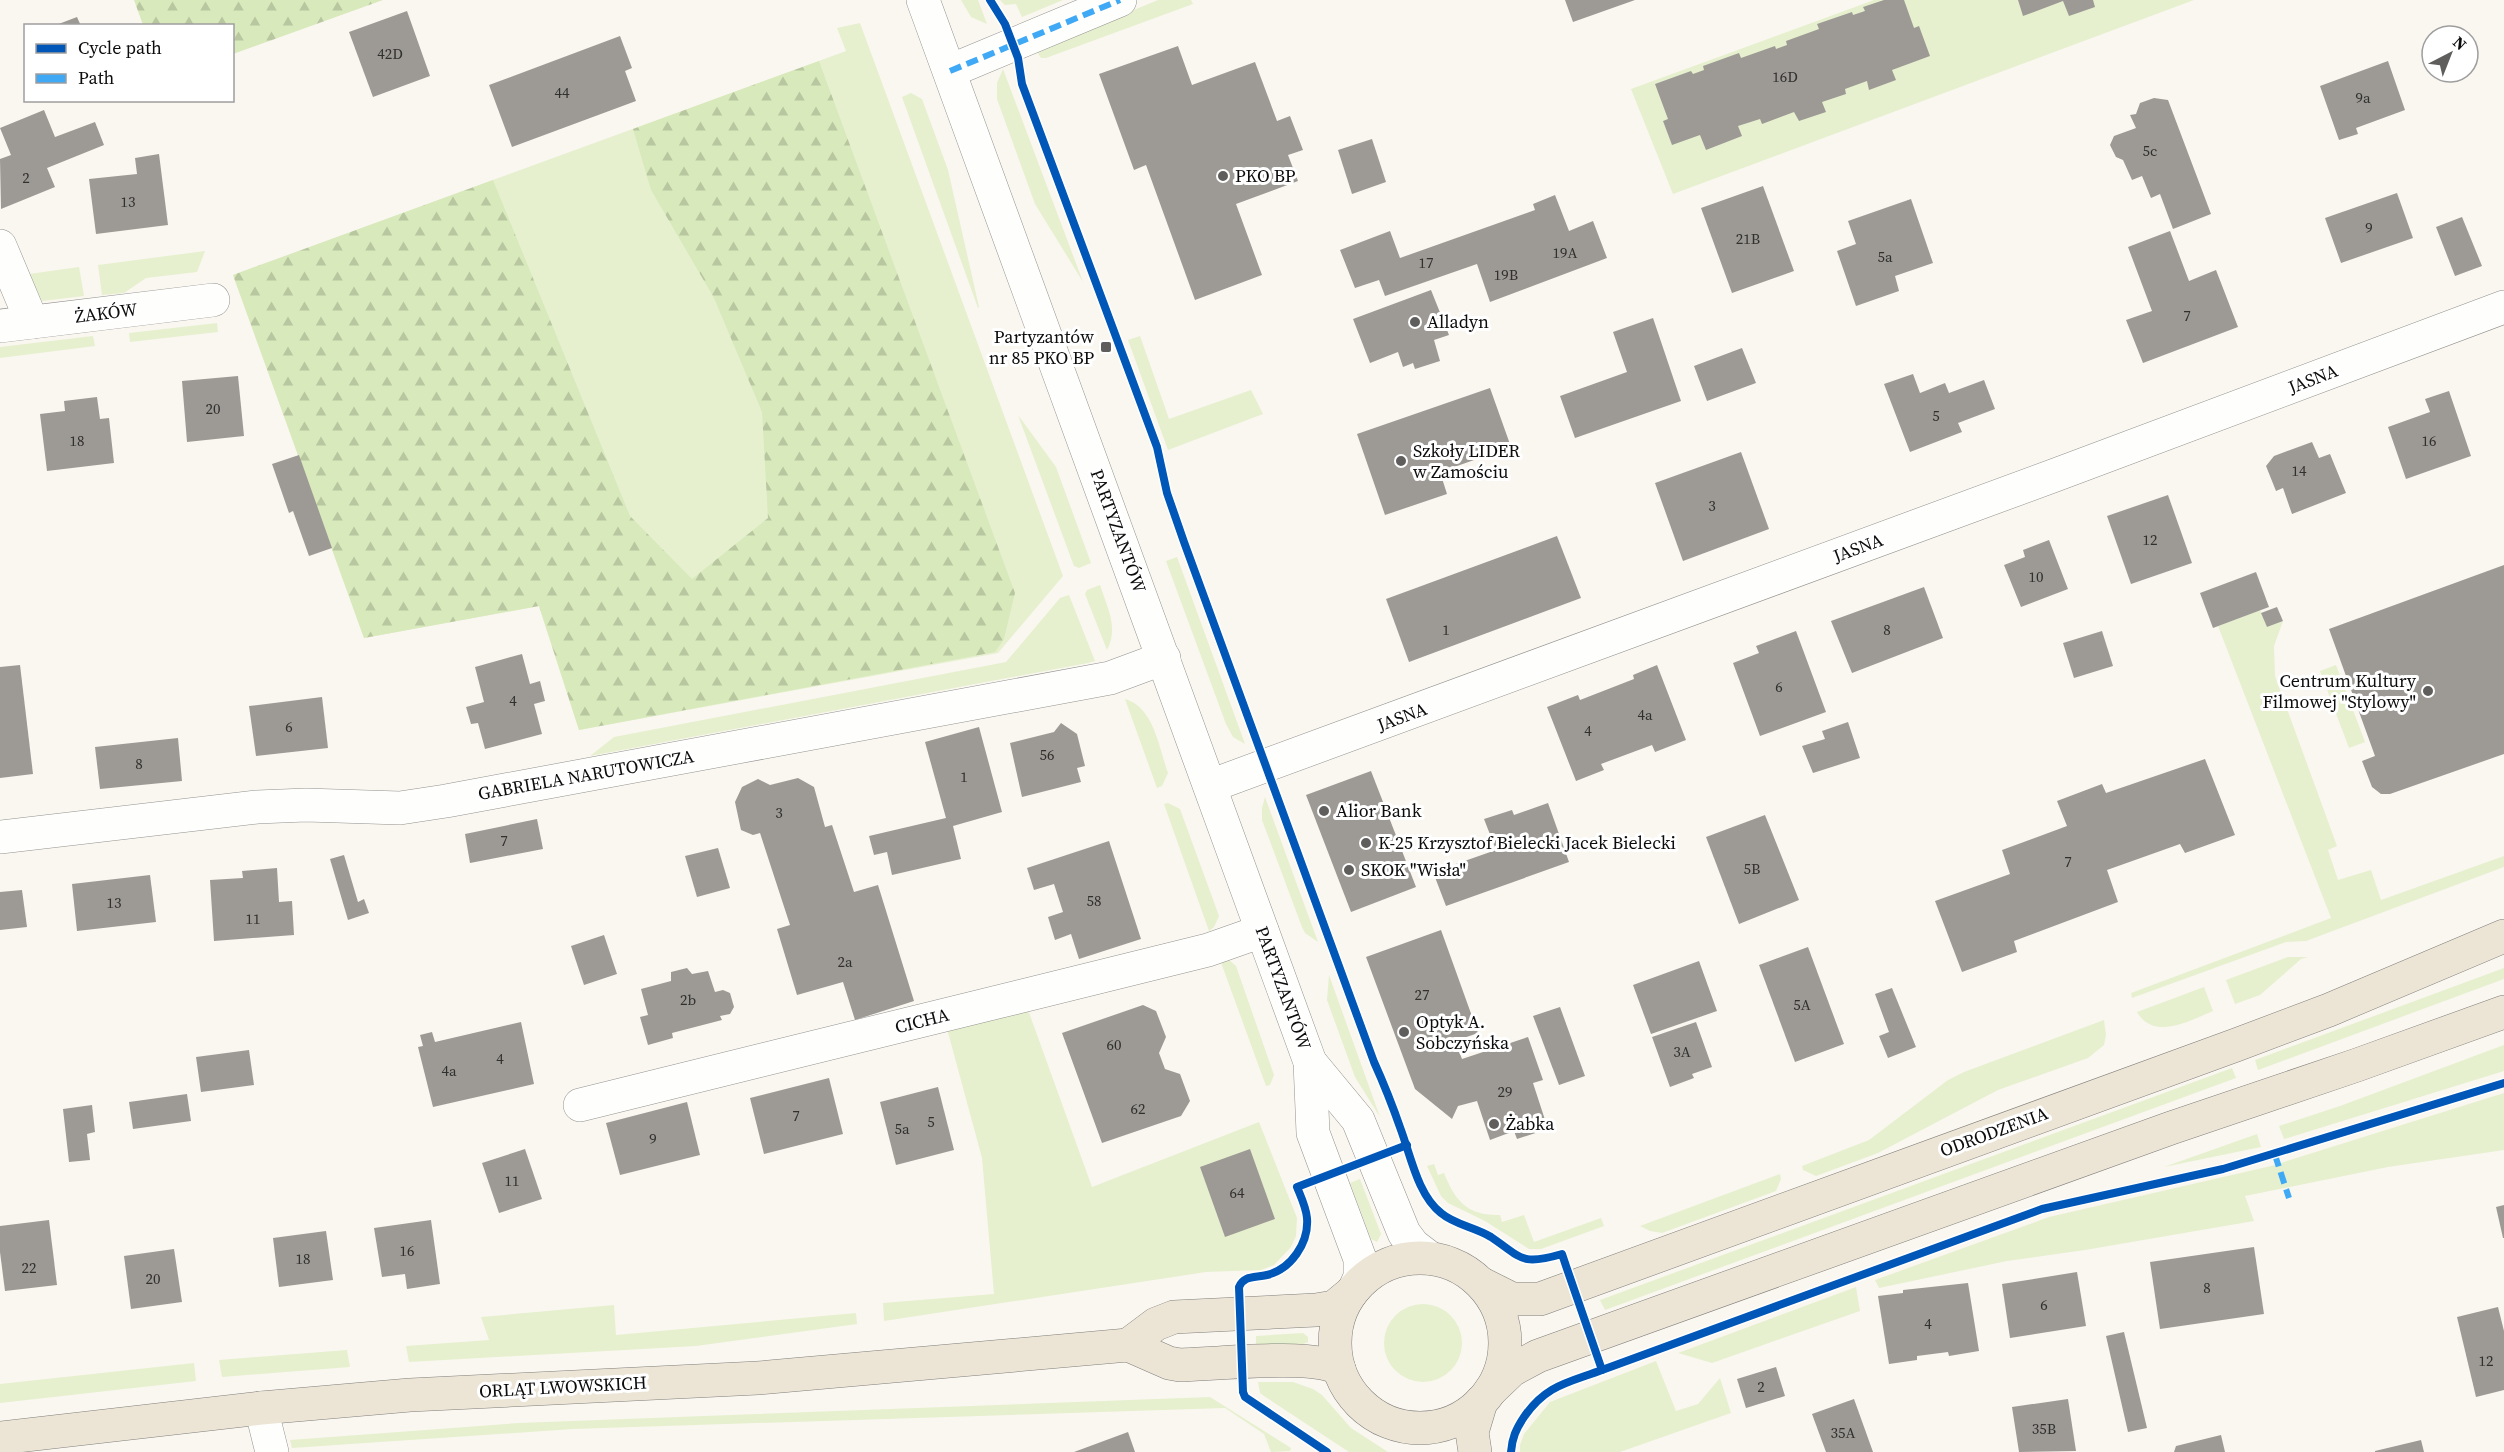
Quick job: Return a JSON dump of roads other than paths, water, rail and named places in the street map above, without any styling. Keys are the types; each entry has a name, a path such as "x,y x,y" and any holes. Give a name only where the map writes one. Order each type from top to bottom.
{"main road":[{"name":"ODRODZENIA","path":"1482,1284 1497,1294 1512,1299 1540,1299 2247,1041 2329,1010 2504,936"},
{"path":"1353,1290 1339,1317 1336,1329 1335,1343 1339,1369 1344,1383 1362,1405 1385,1421 1424,1428 1449,1423 1486,1397 1512,1370 1538,1356 2224,1109 2367,1062 2504,1012"},
{"path":"1128,1346 1156,1324 1173,1317 1316,1310 1334,1307 1371,1274 1389,1264 1409,1258 1430,1258 1458,1267 1482,1284 1497,1305 1503,1324 1505,1343 1501,1368 1472,1432 1475,1452"},
{"name":"ORLĄT LWOWSKICH","path":"0,1437 261,1408 467,1391 758,1378 1128,1346 1169,1363 1180,1365 1309,1360 1333,1365 1339,1369"},
{"path":"1398,1425 1416,1441 1422,1452"}],"street":[{"name":"PARTYZANTÓW","path":"923,0 1310,1062 1313,1132 1358,1255 1360,1277 1353,1290"},
{"path":"950,71 1120,0"},
{"path":"0,246 32,322"},
{"name":"ŻAKÓW","path":"0,326 213,300"},
{"name":"JASNA","path":"1210,786 2504,307"},
{"name":"GABRIELA NARUTOWICZA","path":"0,837 248,807 306,805 400,808 446,801 1110,678 1164,658"},
{"name":"CICHA","path":"580,1105 1197,952 1262,931"},
{"name":"PARTYZANTÓW","path":"1310,1062 1358,1120 1404,1233 1413,1245 1430,1258"},
{"path":"261,1408 272,1452"}],"place":[{"name":"PKO BP","path":"1223,176"},
{"name":"Alladyn","path":"1415,322"},
{"name":"Partyzantów nr 85 PKO BP","path":"1106,347"},
{"name":"Szkoły LIDER w Zamościu","path":"1401,461"},
{"name":"Centrum Kultury Filmowej \"Stylowy\"","path":"2428,691"},
{"name":"Alior Bank","path":"1324,811"},
{"name":"K-25 Krzysztof Bielecki Jacek Bielecki","path":"1366,843"},
{"name":"SKOK \"Wisła\"","path":"1349,870"},
{"name":"Optyk A. Sobczyńska","path":"1404,1032"},
{"name":"Żabka","path":"1494,1124"}]}
